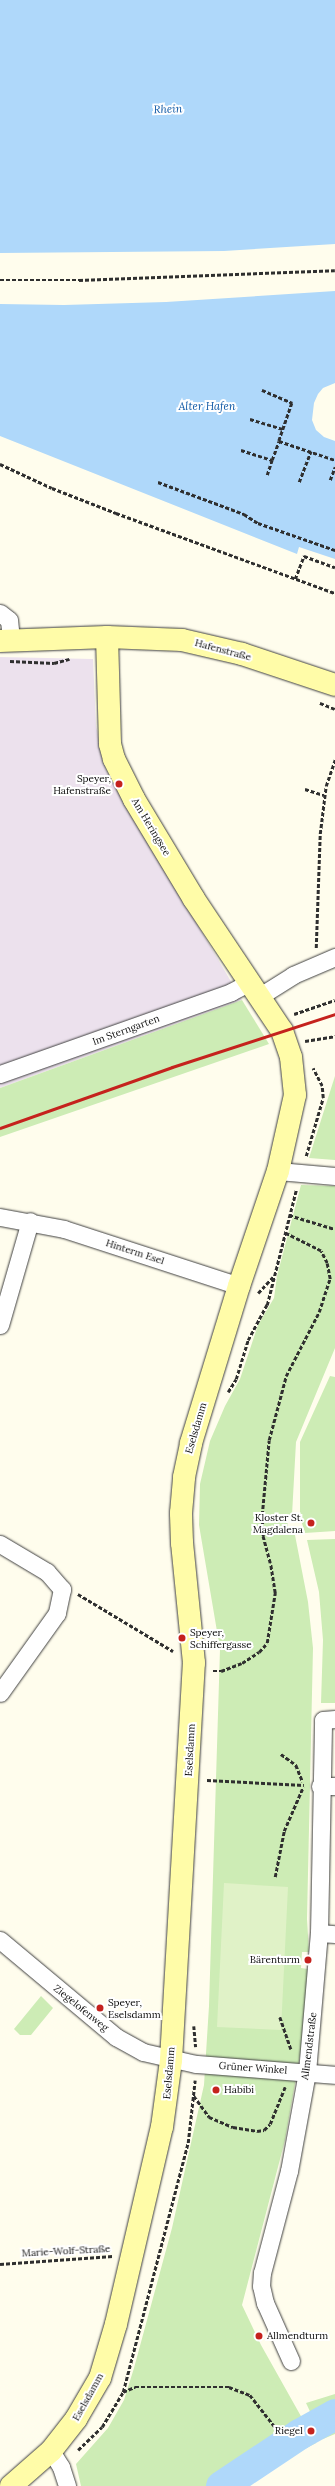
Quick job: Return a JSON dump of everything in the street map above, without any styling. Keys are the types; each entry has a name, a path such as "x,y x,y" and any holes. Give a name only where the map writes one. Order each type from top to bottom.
{"street":[{"path":"0,613 9,620 5,647"},
{"name":"Hafenstraße","path":"5,647 107,637 162,638 203,643 335,685"},
{"name":"Am Heringsee","path":"107,637 110,744 114,759 134,799 194,898 255,989"},
{"name":"Im Sterngarten","path":"0,1074 231,992 255,989 335,957"},
{"name":"Eselsdamm","path":"11,2486 51,2451 76,2419 100,2378 108,2357 162,2128 171,2060 194,1663 182,1543 181,1513 184,1477 191,1443 239,1286 278,1171 295,1095 295,1076 287,1046 276,1022 255,989"},
{"path":"278,1171 335,1176"},
{"name":"Hinterm Esel","path":"0,1217 30,1221 123,1247 239,1286"},
{"path":"0,1325 30,1221"},
{"path":"0,1544 47,1572 62,1589 57,1613 0,1693"},
{"name":"Allmendstraße","path":"291,2361 265,2303 261,2286 262,2273 289,2171 307,2072 327,1934 320,1786 329,1720"},
{"name":"Ziegelofenweg","path":"0,1940 116,2037 143,2052 171,2060"},
{"name":"Grüner Winkel","path":"171,2060 196,2064 307,2072 335,2076"},
{"path":"51,2451 61,2467 66,2484"}],"path":[{"path":"0,280 86,280 335,270"},
{"path":"262,390 292,403 267,475"},
{"path":"250,419 283,429"},
{"path":"279,440 335,460"},
{"path":"241,450 272,460"},
{"path":"299,482 311,451"},
{"path":"0,464 66,494 335,593"},
{"path":"330,480 335,467"},
{"path":"158,482 244,514 258,523 335,550"},
{"path":"295,579 304,556 335,567"},
{"path":"5,647 26,663 54,663 74,658"},
{"path":"315,700 335,709"},
{"path":"316,964 320,834 324,795 335,760"},
{"path":"305,789 324,795"},
{"path":"276,1022 335,1000"},
{"path":"287,1046 300,1042 335,1036"},
{"path":"289,1216 335,1229"},
{"path":"62,1589 73,1591 194,1663 213,1671 221,1671 242,1663 259,1652 267,1643 275,1593 272,1570 263,1536 262,1515 270,1440 286,1376 319,1312 330,1279 327,1263 321,1251 303,1240 285,1233"},
{"path":"224,1396 236,1379 248,1340 267,1305 274,1276"},
{"path":"281,1754 320,1786"},
{"path":"188,1780 320,1786"},
{"path":"274,1877 284,1831 320,1786"},
{"path":"194,2096 204,2112 220,2122 244,2130 264,2130 270,2124 289,2071 291,2048 280,2017"},
{"name":"Marie-Wolf-Straße","path":"0,2264 84,2258 132,2257"},
{"path":"123,2392 135,2387 229,2387 250,2395 279,2432"}],"shaded area":[{"path":"0,657 93,659 96,726 106,770 242,1000 0,1088"}],"green space":[{"path":"242,1000 269,1044 0,1137 0,1088"},
{"path":"335,1076 335,1160 309,1158"},
{"path":"301,1185 335,1186 335,1348 296,1442 292,1515 287,1516 288,1530 294,1530 308,1602 313,1648 307,1919 309,1952 302,1952 301,1968 308,1969 303,2038 285,2140 242,2305 261,2345 316,2443 233,2486 81,2486 76,2464 108,2428 124,2400 134,2368 172,2228 204,2085 209,2006 220,1649 199,1525 200,1484 210,1441 225,1406 240,1379 258,1325 274,1298 277,1276"},
{"path":"330,1376 335,1377 335,1531 305,1533 300,1517 300,1442"},
{"path":"335,1539 335,1703 321,1703 323,1640 319,1592 307,1540"},
{"path":"224,1883 288,1887 281,2030 217,2027"},
{"path":"41,1996 53,2008 31,2035 20,2035 14,2029"},
{"path":"335,2394 335,2434 323,2439 306,2403"}],"water":[{"name":"Rhein","path":"0,0 335,0 335,244 224,251 0,253"},
{"name":"Alter Hafen","path":"335,291 335,383 323,388 318,394 314,403 312,420 316,430 324,437 335,441 335,559 299,547 297,554 0,436 0,304 64,305 166,302"}],"waterway":[{"path":"221,2486 299,2434 335,2414"}],"railway":[{"path":"0,1128 172,1067 335,1014"}],"place":[{"name":"Speyer, Hafenstraße","path":"119,784"},
{"name":"Kloster St. Magdalena","path":"311,1523"},
{"name":"Speyer, Schiffergasse","path":"182,1638"},
{"name":"Bärenturm","path":"308,1960"},
{"name":"Speyer, Eselsdamm","path":"100,2008"},
{"name":"Habibi","path":"216,2090"},
{"name":"Allmendturm","path":"259,2336"},
{"name":"Riegel","path":"311,2431"}]}
